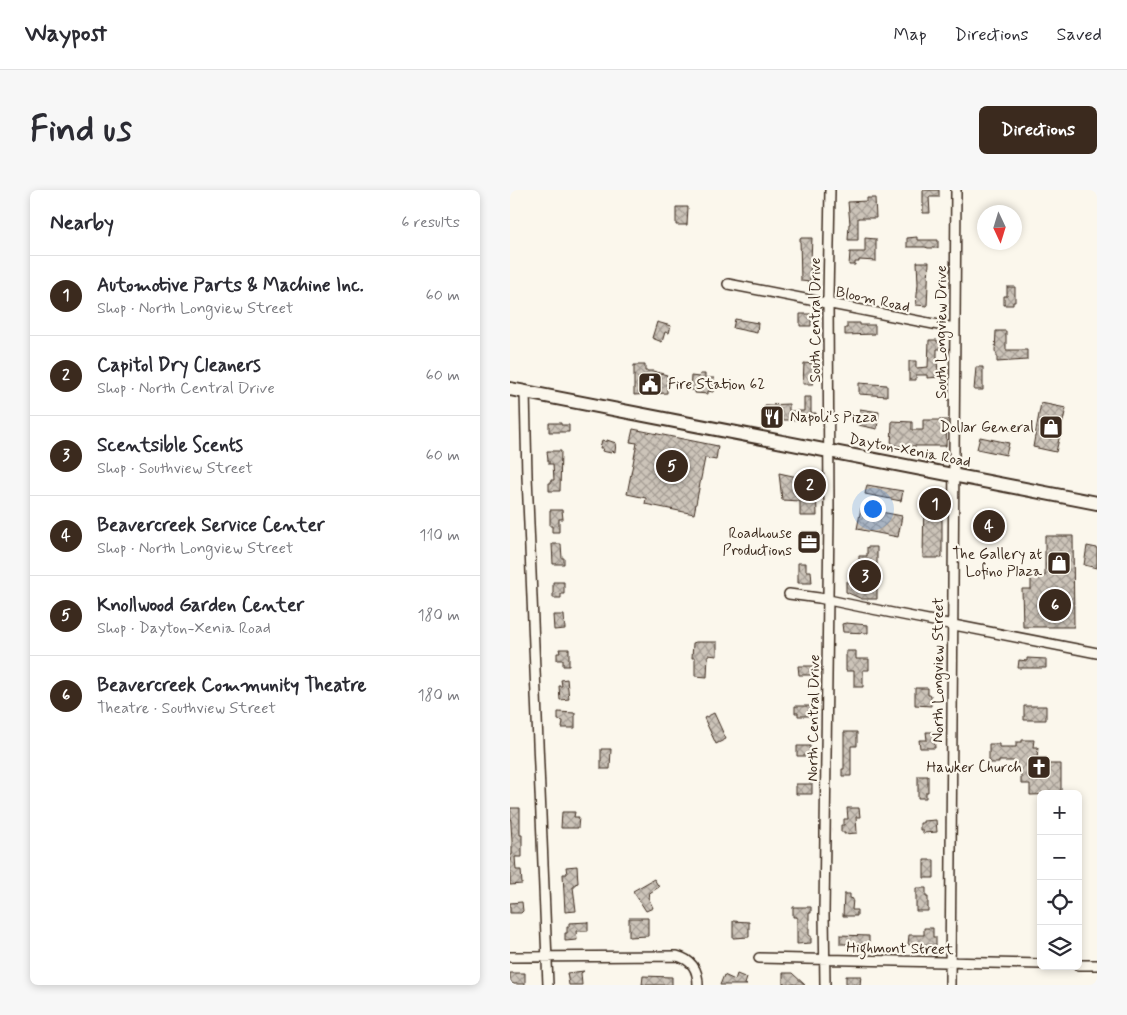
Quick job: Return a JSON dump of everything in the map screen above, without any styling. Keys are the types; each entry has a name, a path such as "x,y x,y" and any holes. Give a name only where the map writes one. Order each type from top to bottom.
{"main road":[{"name":"Dayton-Xenia Road","path":"510,389 1097,503"}],"street":[{"name":"South Central Drive","path":"828,450 830,190"},
{"name":"South Longview Drive","path":"955,475 954,328 956,190"},
{"name":"Bloom Road","path":"728,284 954,328"},
{"path":"525,392 548,985"},
{"name":"North Central Drive","path":"826,985 824,905 828,450"},
{"name":"North Longview Street","path":"950,985 953,522 955,475"},
{"path":"789,594 1097,653"},
{"path":"510,956 676,956 684,958 691,963 698,975 698,985"},
{"name":"Highmont Street","path":"759,958 1037,964"},
{"path":"1082,965 1097,965"}],"building":[{"path":"923,190 939,190 939,197 929,197 930,213 923,213"},
{"path":"867,198 875,198 876,218 858,218 858,240 848,240 850,224 848,202 867,201"},
{"path":"676,207 688,207 687,225 676,225"},
{"path":"917,237 917,240 938,240 938,248 907,247 907,238"},
{"path":"800,238 812,238 810,282 801,281"},
{"path":"865,238 876,239 876,261 859,260 859,262 855,262 855,265 849,265 850,252 865,252"},
{"path":"917,262 929,262 927,306 916,305 918,284"},
{"path":"1007,287 1015,287 1015,302 1013,302 1013,305 1004,305"},
{"path":"800,314 814,314 814,321 811,321 811,326 800,326"},
{"path":"735,319 758,323 757,333 733,328"},
{"path":"657,322 671,326 669,333 665,332 662,342 652,338"},
{"path":"847,323 875,325 875,334 845,335"},
{"path":"996,331 1006,331 1006,350 1027,350 1027,360 997,362 995,351"},
{"path":"929,340 940,342 940,349 937,349 937,362 938,370 941,370 941,377 927,378 927,375 916,375 916,380 909,380 909,361 916,361 916,368 928,367"},
{"path":"804,363 814,364 813,384 803,384"},
{"path":"634,365 645,365 645,371 667,375 667,393 634,395"},
{"path":"976,367 983,367 983,390 974,390"},
{"path":"700,374 705,374 705,378 714,378 713,392 708,391 708,394 695,393 695,390 690,390 691,376 699,377"},
{"path":"859,383 887,385 887,396 859,394"},
{"path":"804,397 811,397 811,413 816,413 816,420 766,420 765,405 789,404 789,411 804,411"},
{"path":"1041,403 1066,408 1056,452 1033,447"},
{"path":"860,409 879,412 877,429 858,425"},
{"path":"923,420 947,420 946,446 891,446 892,421 912,422 912,430 923,430"},
{"path":"549,423 569,425 569,432 549,432"},
{"path":"633,429 718,446 716,460 705,458 694,514 645,504 646,498 627,494 637,443 630,442"},
{"path":"980,437 1009,443 1006,455 977,449"},
{"path":"602,440 616,443 615,452 602,451 603,448 600,448"},
{"path":"547,451 561,451 560,491 549,491 549,483 551,483 551,480 554,480 553,464 549,464"},
{"path":"779,473 816,481 817,516 800,516 800,501 782,500"},
{"path":"867,485 903,491 901,501 865,494"},
{"path":"924,495 946,495 946,515 942,515 942,558 923,558"},
{"path":"861,508 902,516 898,537 857,529"},
{"path":"550,510 562,510 563,519 559,519 559,532 552,532"},
{"path":"980,519 1000,522 997,535 978,532"},
{"path":"1045,536 1073,536 1074,627 1023,627 1022,589 1031,589 1031,576 1045,576"},
{"path":"552,544 561,544 564,564 553,564"},
{"path":"1087,546 1097,548 1097,568 1084,565"},
{"path":"867,547 877,547 877,599 862,599 846,592 846,582 854,582 853,573 859,573 859,556 867,556"},
{"path":"798,563 806,563 806,571 811,571 812,583 798,583"},
{"path":"553,582 564,582 564,594 561,594 561,598 553,598"},
{"path":"553,615 564,615 565,629 554,630"},
{"path":"842,624 868,625 868,633 843,632"},
{"path":"717,642 717,656 708,655 707,677 695,676 695,658 692,658 693,643"},
{"path":"559,649 569,649 569,666 563,666 563,660 557,660 557,653 560,653"},
{"path":"846,651 856,651 856,659 869,659 869,670 863,670 863,687 854,687 854,671 846,671"},
{"path":"1027,658 1046,659 1046,668 1018,668 1019,660 1027,661"},
{"path":"798,666 813,666 813,675 799,675"},
{"path":"567,679 569,699 560,700 559,686 562,686 561,680"},
{"path":"915,688 928,688 928,695 931,695 931,706 915,705"},
{"path":"795,706 813,706 813,716 798,716 798,713 795,713"},
{"path":"1024,706 1046,706 1046,720 1024,720"},
{"path":"558,712 575,713 575,728 562,728 563,721 558,720"},
{"path":"714,713 726,739 716,744 704,718"},
{"path":"844,732 857,732 857,746 851,746 851,776 842,776 842,769 844,769"},
{"path":"926,732 934,732 935,748 920,748 919,740 927,740"},
{"name":"Hawker Church","path":"1022,740 1034,740 1033,747 1038,747 1037,760 1042,760 1042,764 1061,764 1061,790 1037,790 1037,795 1030,795 1030,784 1021,784 1021,770 1016,766 1016,761 989,763 989,744 999,744 999,747 1016,747 1016,742 1022,742"},
{"path":"797,746 810,746 810,756 797,756"},
{"path":"601,749 611,749 610,769 601,769"},
{"path":"918,776 928,776 926,798 918,798"},
{"path":"796,784 812,784 812,794 796,794"},
{"path":"510,808 520,808 522,857 515,857 516,870 521,870 522,884 510,885 512,841"},
{"path":"847,808 859,808 860,817 856,817 857,833 844,834 844,832 841,832 841,825 844,825 844,819 848,819"},
{"path":"562,812 575,812 574,817 579,817 578,828 561,828"},
{"path":"936,820 937,832 923,833 923,830 920,830 920,823 923,823 923,821"},
{"path":"924,860 934,860 934,878 924,878"},
{"path":"577,866 578,883 573,887 576,911 565,912 563,874 567,874 566,867"},
{"path":"654,879 659,887 648,894 653,908 646,911 633,891"},
{"path":"916,888 926,888 928,911 916,911"},
{"path":"844,894 850,894 850,898 853,899 852,910 857,910 857,916 843,916"},
{"path":"522,902 523,911 521,913 510,913 510,903"},
{"path":"793,907 811,907 811,913 809,913 809,936 811,936 811,943 797,944 797,917 793,917"},
{"path":"629,918 648,918 648,936 629,937"},
{"path":"733,921 749,922 749,937 733,938"},
{"path":"588,922 588,931 576,931 577,940 565,941 565,933 567,933 569,923"},
{"path":"924,928 933,928 933,937 936,937 936,945 908,945 909,935 924,935"},
{"path":"840,935 869,936 869,944 840,944"},
{"path":"584,971 581,973 582,985 569,985 567,973"},
{"path":"510,973 525,973 525,984 510,984"},
{"path":"783,973 792,973 805,985 783,984"},
{"path":"737,974 747,978 745,984 747,985 720,985 724,975 735,980"},
{"path":"643,976 672,977 672,985 642,985"},
{"path":"846,976 861,976 860,985 846,985"}],"place":[{"name":"Fire Station 62","path":"650,384"},
{"name":"Napoli's Pizza","path":"772,417"},
{"name":"Dollar General","path":"1051,427"},
{"name":"Knollwood Garden Center","path":"672,466"},
{"name":"Capitol Dry Cleaners","path":"810,485"},
{"name":"Automotive Parts & Machine Inc.","path":"935,504"},
{"name":"Beavercreek Service Center","path":"989,526"},
{"name":"Roadhouse Productions","path":"809,542"},
{"name":"The Gallery at Lofino Plaza","path":"1059,563"},
{"name":"Scentsible Scents","path":"865,576"},
{"name":"Beavercreek Community Theatre","path":"1055,605"},
{"name":"Hawker Church","path":"1039,767"}]}
